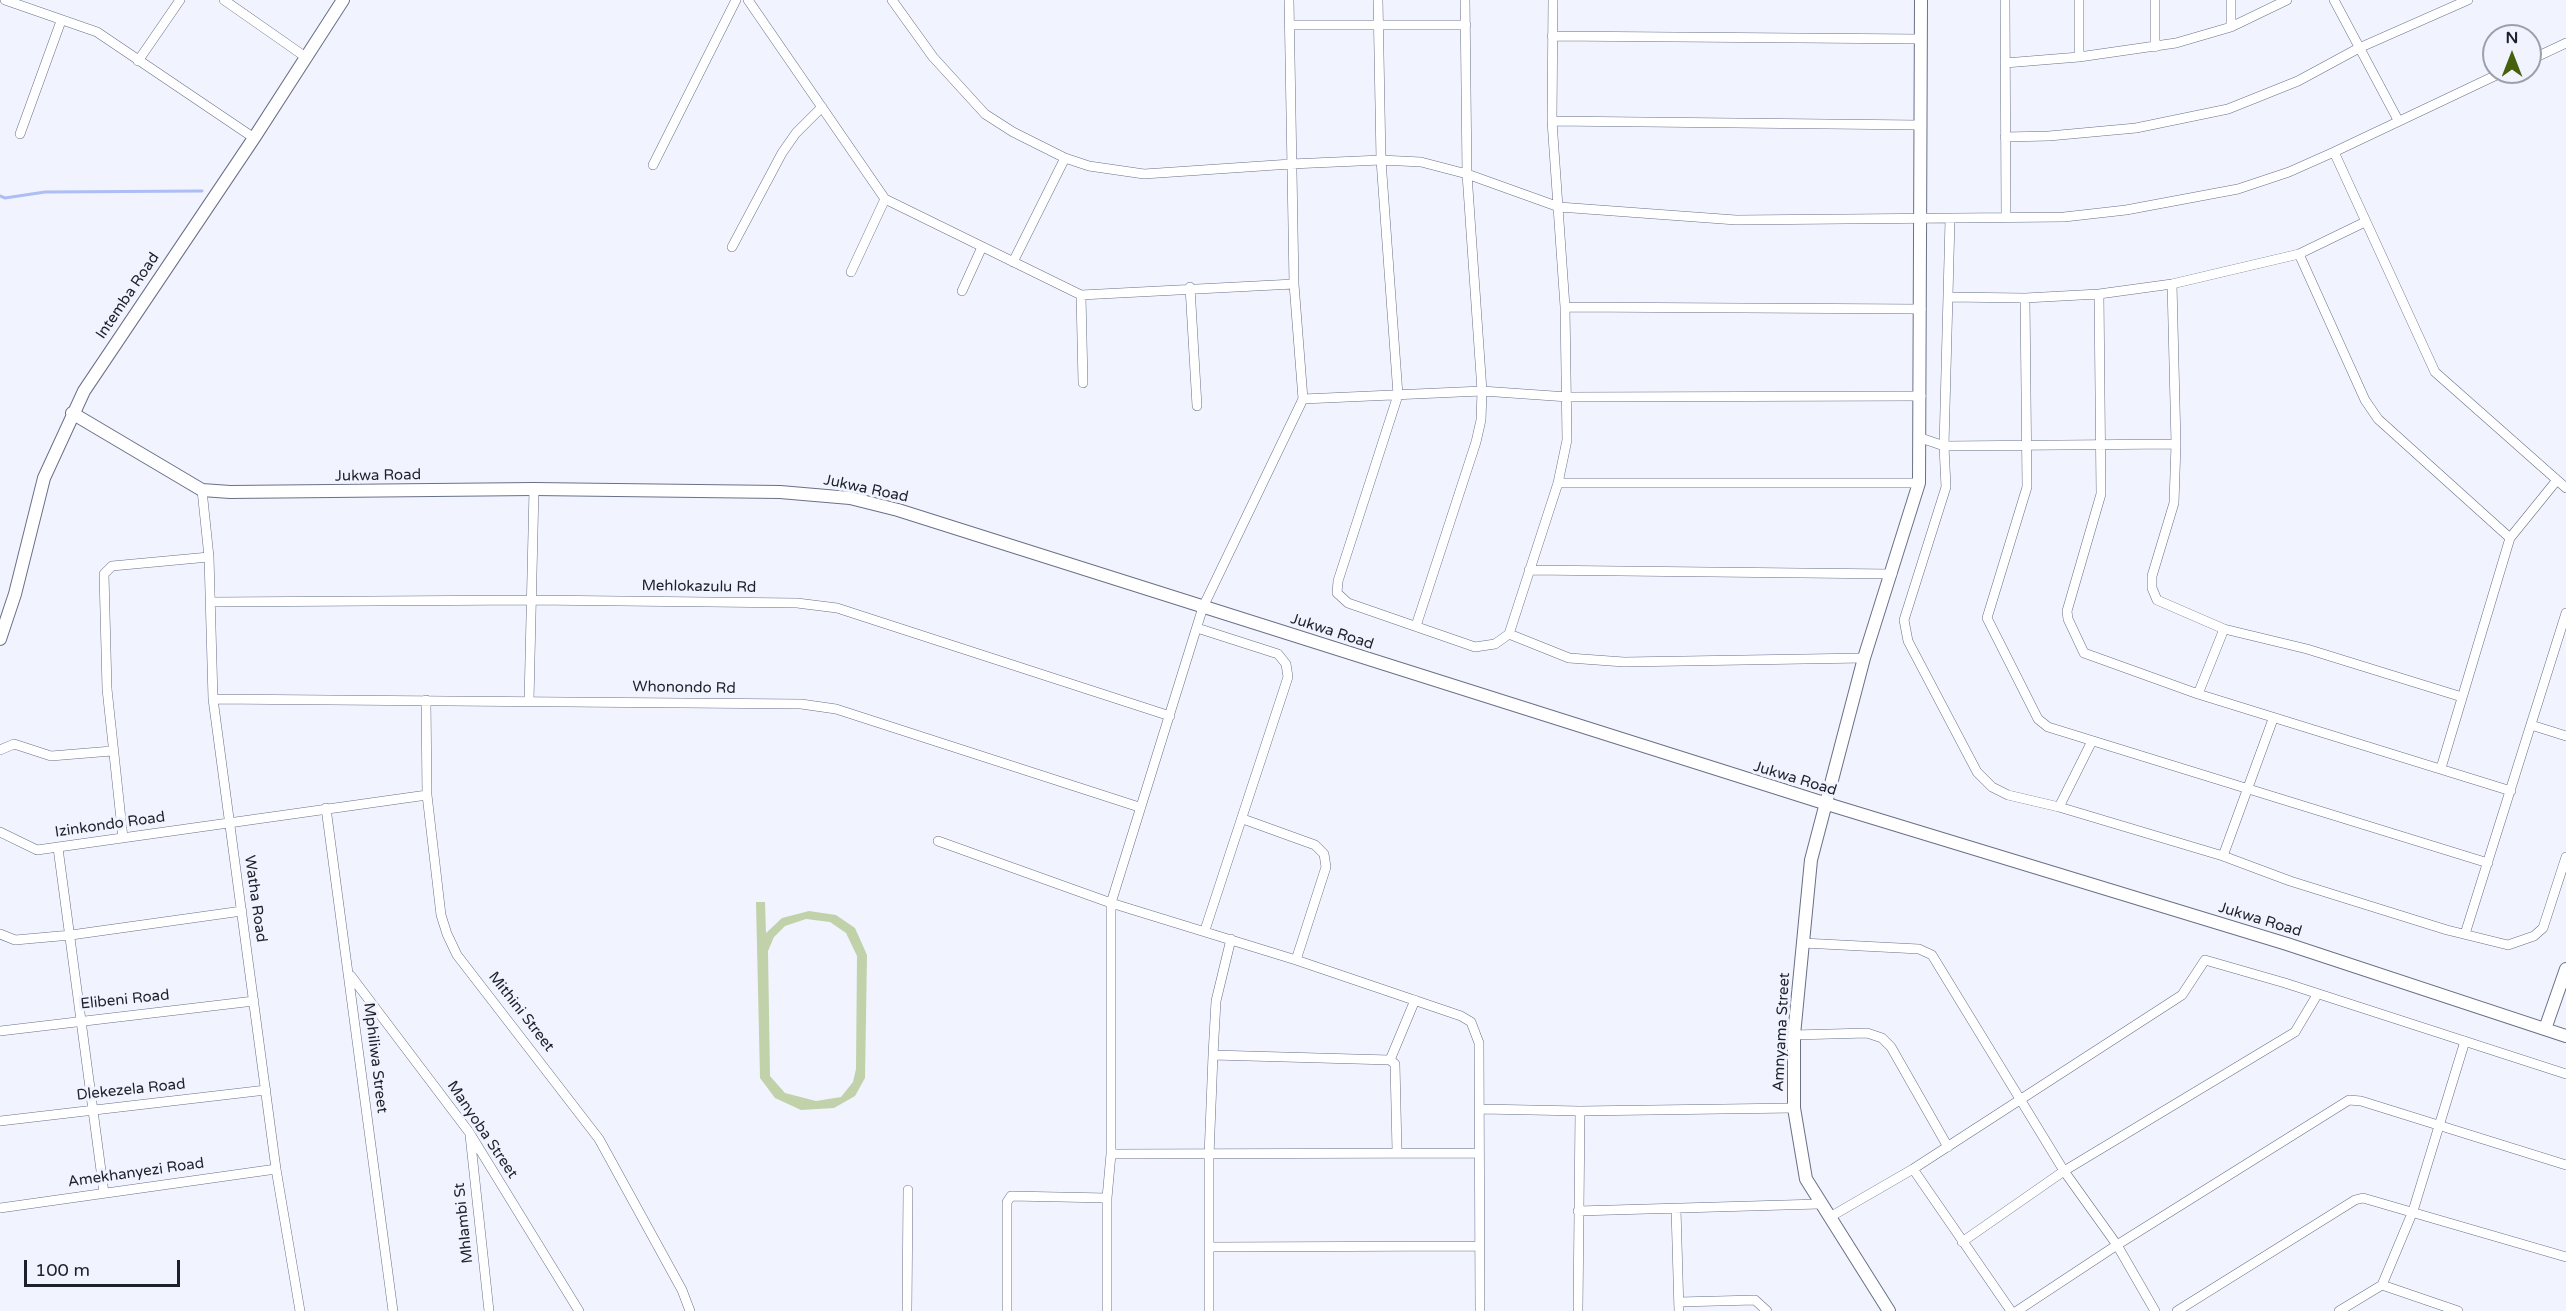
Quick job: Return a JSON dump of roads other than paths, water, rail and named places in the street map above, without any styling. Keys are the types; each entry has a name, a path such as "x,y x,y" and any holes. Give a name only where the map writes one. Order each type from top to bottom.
{"street":[{"path":"5,0 97,32 254,138"},
{"path":"138,61 180,0"},
{"path":"224,0 307,58"},
{"name":"Intemba Road","path":"0,639 15,594 44,478 72,413 93,374 254,138 342,0"},
{"path":"653,165 736,0"},
{"path":"748,0 885,199 1081,295 1294,284"},
{"path":"1107,1311 1107,1197 1111,1154 1111,903 1203,607 1303,399 1294,284 1289,0"},
{"path":"1378,0 1381,160 1398,395 1338,581 1337,593 1348,603 1475,647 1495,644 1509,634 1558,483 1567,440 1565,307 1552,121 1553,0"},
{"path":"1416,626 1476,442 1481,420 1482,391 1467,174 1465,0"},
{"name":"Amnyama Street","path":"1889,1311 1830,1217 1819,1204 1806,1179 1794,1108 1794,1035 1811,860 1824,803 1864,658 1919,483 1921,438 1921,0"},
{"path":"2005,0 2006,218"},
{"path":"2079,0 2079,57"},
{"path":"2155,0 2155,47"},
{"path":"2231,0 2231,27"},
{"path":"2005,63 2079,57 2155,47 2231,27 2287,0"},
{"path":"2334,0 2398,120"},
{"path":"2005,137 2049,136 2136,128 2228,109 2298,81 2359,48 2468,0"},
{"path":"897,3 933,57 985,114 1013,132 1065,158 1101,168 1144,174 1381,160 1421,162 1467,174 1559,207 1736,220 1950,220 2064,217 2126,210 2238,189 2289,172 2482,82"},
{"path":"20,134 61,21"},
{"path":"1289,24 1466,25"},
{"path":"1552,36 1921,39"},
{"path":"2542,55 2566,44"},
{"path":"732,247 782,153 796,133 822,107"},
{"path":"1552,121 1920,125"},
{"path":"2334,152 2435,372 2566,488"},
{"path":"1013,262 1065,158"},
{"path":"851,272 885,199"},
{"path":"1950,220 1944,446 1946,487 1904,620 1908,641 1977,772 1992,786 2008,795 2059,807 2223,856 2290,881 2508,945 2534,936 2543,928 2566,857"},
{"path":"1948,297 2025,298 2099,294 2172,284 2299,254 2365,222"},
{"path":"962,291 982,246"},
{"path":"2299,254 2364,400 2378,419 2510,538"},
{"path":"2172,284 2176,444 2173,511 2152,576 2152,588 2157,600 2224,629 2307,649 2462,697"},
{"path":"1190,288 1197,406"},
{"path":"2099,294 2101,494 2068,607 2068,619 2086,654 2198,694 2511,791"},
{"path":"1081,295 1083,383"},
{"path":"2025,298 2027,491 1987,612 1988,625 2038,718 2048,727 2488,863"},
{"path":"1565,307 1921,309"},
{"path":"1303,399 1482,391 1568,398 1921,396"},
{"name":"Jukwa Road","path":"72,413 202,490 242,492 534,489 780,492 850,498 898,510 1824,803 2288,944 2566,1036"},
{"path":"1921,438 1944,446 2176,444"},
{"path":"2441,768 2510,538 2557,480"},
{"path":"1558,483 1919,483"},
{"path":"529,701 534,489"},
{"name":"Watha Road","path":"202,490 209,557 213,699 276,1169 300,1311"},
{"path":"123,838 107,689 104,574 112,566 209,557"},
{"path":"1529,570 1892,574"},
{"name":"Mehlokazulu Rd","path":"210,602 533,600 797,603 837,608 1170,716"},
{"path":"2465,934 2566,613"},
{"path":"1197,628 1278,654 1286,664 1288,677 1205,930"},
{"path":"2198,694 2224,629"},
{"path":"1509,634 1569,658 1624,662 1864,658"},
{"name":"Whonondo Rd","path":"213,699 801,704 836,709 1139,807"},
{"name":"Mithini Street","path":"426,700 427,795 441,915 457,955 599,1138 682,1290 690,1311"},
{"path":"2223,856 2273,718"},
{"path":"2531,725 2566,736"},
{"path":"2059,807 2092,741"},
{"path":"0,750 14,744 51,756 112,751"},
{"name":"Izinkondo Road","path":"0,832 37,850 427,795"},
{"name":"Mphiliwa Street","path":"326,808 350,974 393,1311"},
{"path":"1243,819 1315,845 1324,854 1326,867 1296,960"},
{"path":"938,842 1111,903 1205,930 1415,1000 1471,1022 1479,1043 1480,1311"},
{"path":"58,848 104,1193"},
{"path":"0,934 15,940 70,935 242,911"},
{"path":"1209,1311 1209,1156 1216,1001 1231,939"},
{"path":"1803,943 1919,948 1928,951 2064,1171 2117,1245 2155,1311"},
{"path":"1830,1217 1913,1169 2021,1101 2182,995 2205,960 2566,1074"},
{"path":"2545,1029 2566,969"},
{"name":"Manyoba Street","path":"350,974 469,1132 579,1311"},
{"path":"1962,1242 2064,1171 2295,1032 2317,994"},
{"path":"1390,1060 1415,1000"},
{"name":"Elibeni Road","path":"0,1031 254,1001"},
{"path":"1794,1035 1867,1033 1882,1038 1891,1047 1948,1147"},
{"path":"2339,1311 2382,1285 2413,1211 2465,1041"},
{"path":"1213,1054 1390,1060 1395,1064 1397,1151"},
{"name":"Dlekezela Road","path":"0,1121 266,1090"},
{"path":"2017,1311 2342,1102 2361,1101 2566,1165"},
{"path":"1481,1109 1580,1111 1794,1108"},
{"path":"1578,1311 1580,1111"},
{"name":"Mhlambi St","path":"469,1132 489,1311"},
{"path":"1111,1154 1209,1156 1397,1151 1479,1153"},
{"name":"Amekhanyezi Road","path":"0,1208 276,1169"},
{"path":"1913,1169 2011,1311"},
{"path":"907,1311 908,1190"},
{"path":"1007,1311 1007,1202 1011,1196 1107,1197"},
{"path":"2177,1311 2355,1200 2367,1198 2566,1257"},
{"path":"1578,1211 1819,1204"},
{"path":"1676,1209 1679,1306 1755,1300 1767,1311"},
{"path":"1210,1247 1480,1246"},
{"path":"2382,1285 2458,1311"}],"waterway":[{"path":"0,196 5,198 45,192 202,191"}]}
